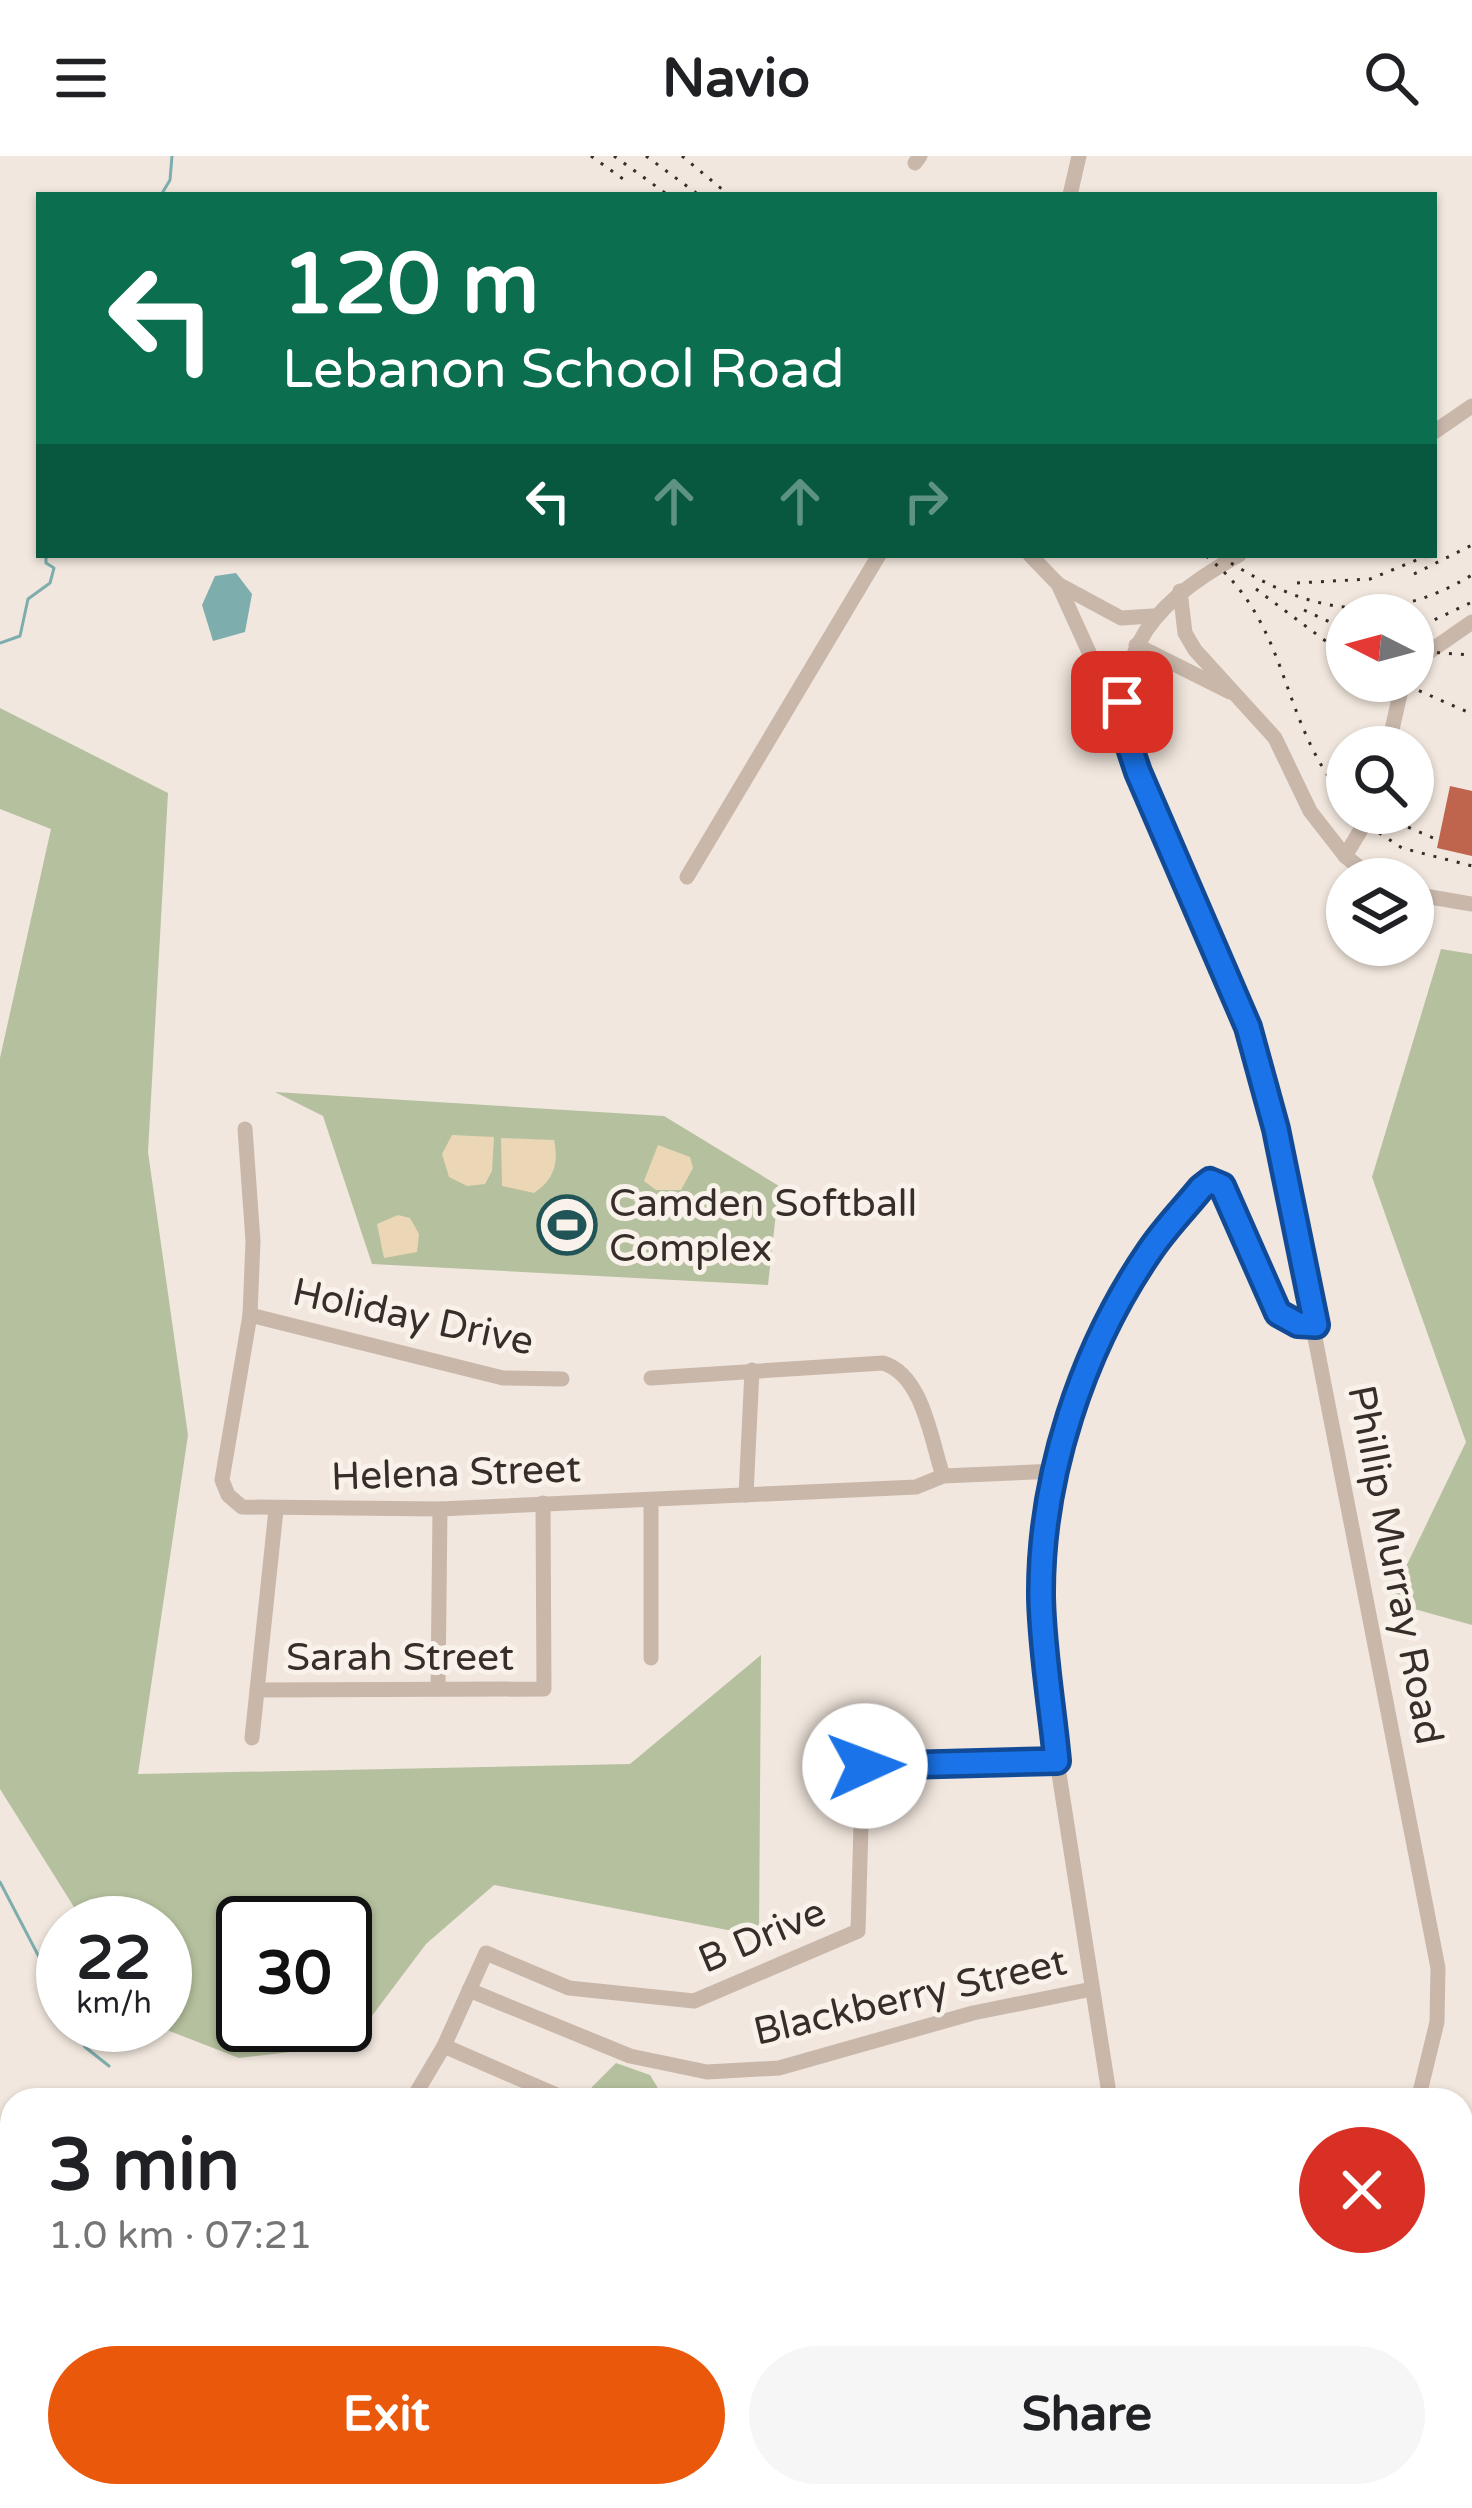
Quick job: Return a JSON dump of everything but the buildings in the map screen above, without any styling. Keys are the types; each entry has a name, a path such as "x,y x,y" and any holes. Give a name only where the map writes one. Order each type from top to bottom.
{"street":[{"path":"1071,192 1079,156"},
{"path":"1437,430 1472,406"},
{"path":"687,877 877,558"},
{"path":"1033,558 1058,584 1121,619 1153,616"},
{"path":"1124,730 1125,677 1153,616 1180,591 1234,558"},
{"name":"Phillip Murray Road","path":"1058,584 1248,1027 1276,1129 1438,1968 1437,2022 1421,2088"},
{"path":"1180,591 1185,633 1275,738 1310,811 1348,858"},
{"path":"1434,648 1472,622"},
{"path":"1136,646 1243,698"},
{"path":"1345,856 1359,834"},
{"path":"1434,897 1472,904"},
{"name":"Helena Street","path":"245,1129 253,1241 250,1315 222,1480 228,1495 242,1507 440,1509 651,1501 916,1487 943,1476 1057,1472"},
{"path":"1108,2088 1057,1761 1041,1599 1044,1536 1077,1394 1104,1332 1149,1251 1210,1181 1222,1186 1278,1313 1298,1324 1316,1325"},
{"name":"Holiday Drive","path":"250,1315 503,1378 562,1379"},
{"path":"651,1378 883,1363 897,1367 909,1378 943,1476"},
{"path":"746,1495 752,1370"},
{"path":"651,1501 651,1658"},
{"name":"Sarah Street","path":"257,1690 544,1689 543,1503"},
{"path":"438,1688 440,1509"},
{"path":"252,1738 276,1510"},
{"name":"B Drive","path":"469,1990 487,1953 568,1988 694,2001 858,1931 865,1719"},
{"path":"865,1766 1057,1761"},
{"name":"Blackberry Street","path":"469,1990 629,2056 707,2072 779,2068 973,2013 1092,1989"},
{"path":"419,2088 469,1990"},
{"path":"444,2046 540,2088"}],"green space":[{"path":"0,708 168,793 148,1152 188,1435 138,1774 630,1764 761,1655 759,1936 494,1885 426,1944 372,2016 372,1896 216,1896 216,2049 192,2040 192,1896 67,1896 0,1789 0,1058 51,829 0,809"},
{"path":"1441,949 1472,954 1472,1625 1389,1602 1466,1442 1372,1177"},
{"name":"Camden Softball Complex","path":"275,1092 664,1116 779,1186 768,1285 372,1264 323,1116"},
{"path":"224,2052 290,2052 239,2058"},
{"path":"616,2063 650,2075 658,2088 592,2088"}],"sand":[{"path":"452,1135 494,1137 492,1171 485,1184 467,1186 449,1177 442,1154"},
{"path":"501,1138 554,1140 553,1170 534,1193 502,1186"},
{"path":"658,1145 690,1157 693,1168 681,1190 656,1190 644,1181"},
{"path":"398,1215 410,1218 419,1234 417,1252 384,1258 377,1224"}],"water":[{"path":"236,573 252,594 245,632 213,641 202,605 215,576"}],"waterway":[{"path":"163,192 170,180 172,156"},
{"path":"0,643 20,636 28,599 50,583 54,568 46,558"},
{"path":"0,1882 36,1951"},
{"path":"91,2052 109,2066"}],"railway":[{"path":"591,156 626,181"},
{"path":"614,156 664,192"},
{"path":"646,156 695,192"},
{"path":"682,156 725,192"},
{"path":"1414,574 1472,545"},
{"path":"1208,558 1255,612 1326,773"},
{"path":"1297,583 1370,579 1422,558"},
{"path":"1231,563 1292,594 1351,608 1410,602 1472,575"},
{"path":"1256,589 1326,641"},
{"path":"1434,620 1472,602"},
{"path":"1304,610 1326,620"},
{"path":"1434,652 1472,655"},
{"path":"1434,697 1472,714"},
{"path":"1381,834 1402,848 1472,866"},
{"path":"1424,834 1438,840"}],"place":[{"name":"Camden Softball Complex","path":"567,1225"}],"route":[{"path":"865,1766 1057,1761 1041,1599 1044,1536 1057,1472 1077,1394 1104,1332 1149,1251 1201,1188 1210,1181 1222,1186 1278,1313 1298,1324 1316,1325 1276,1129 1248,1027 1138,772 1124,730 1122,702"}]}
